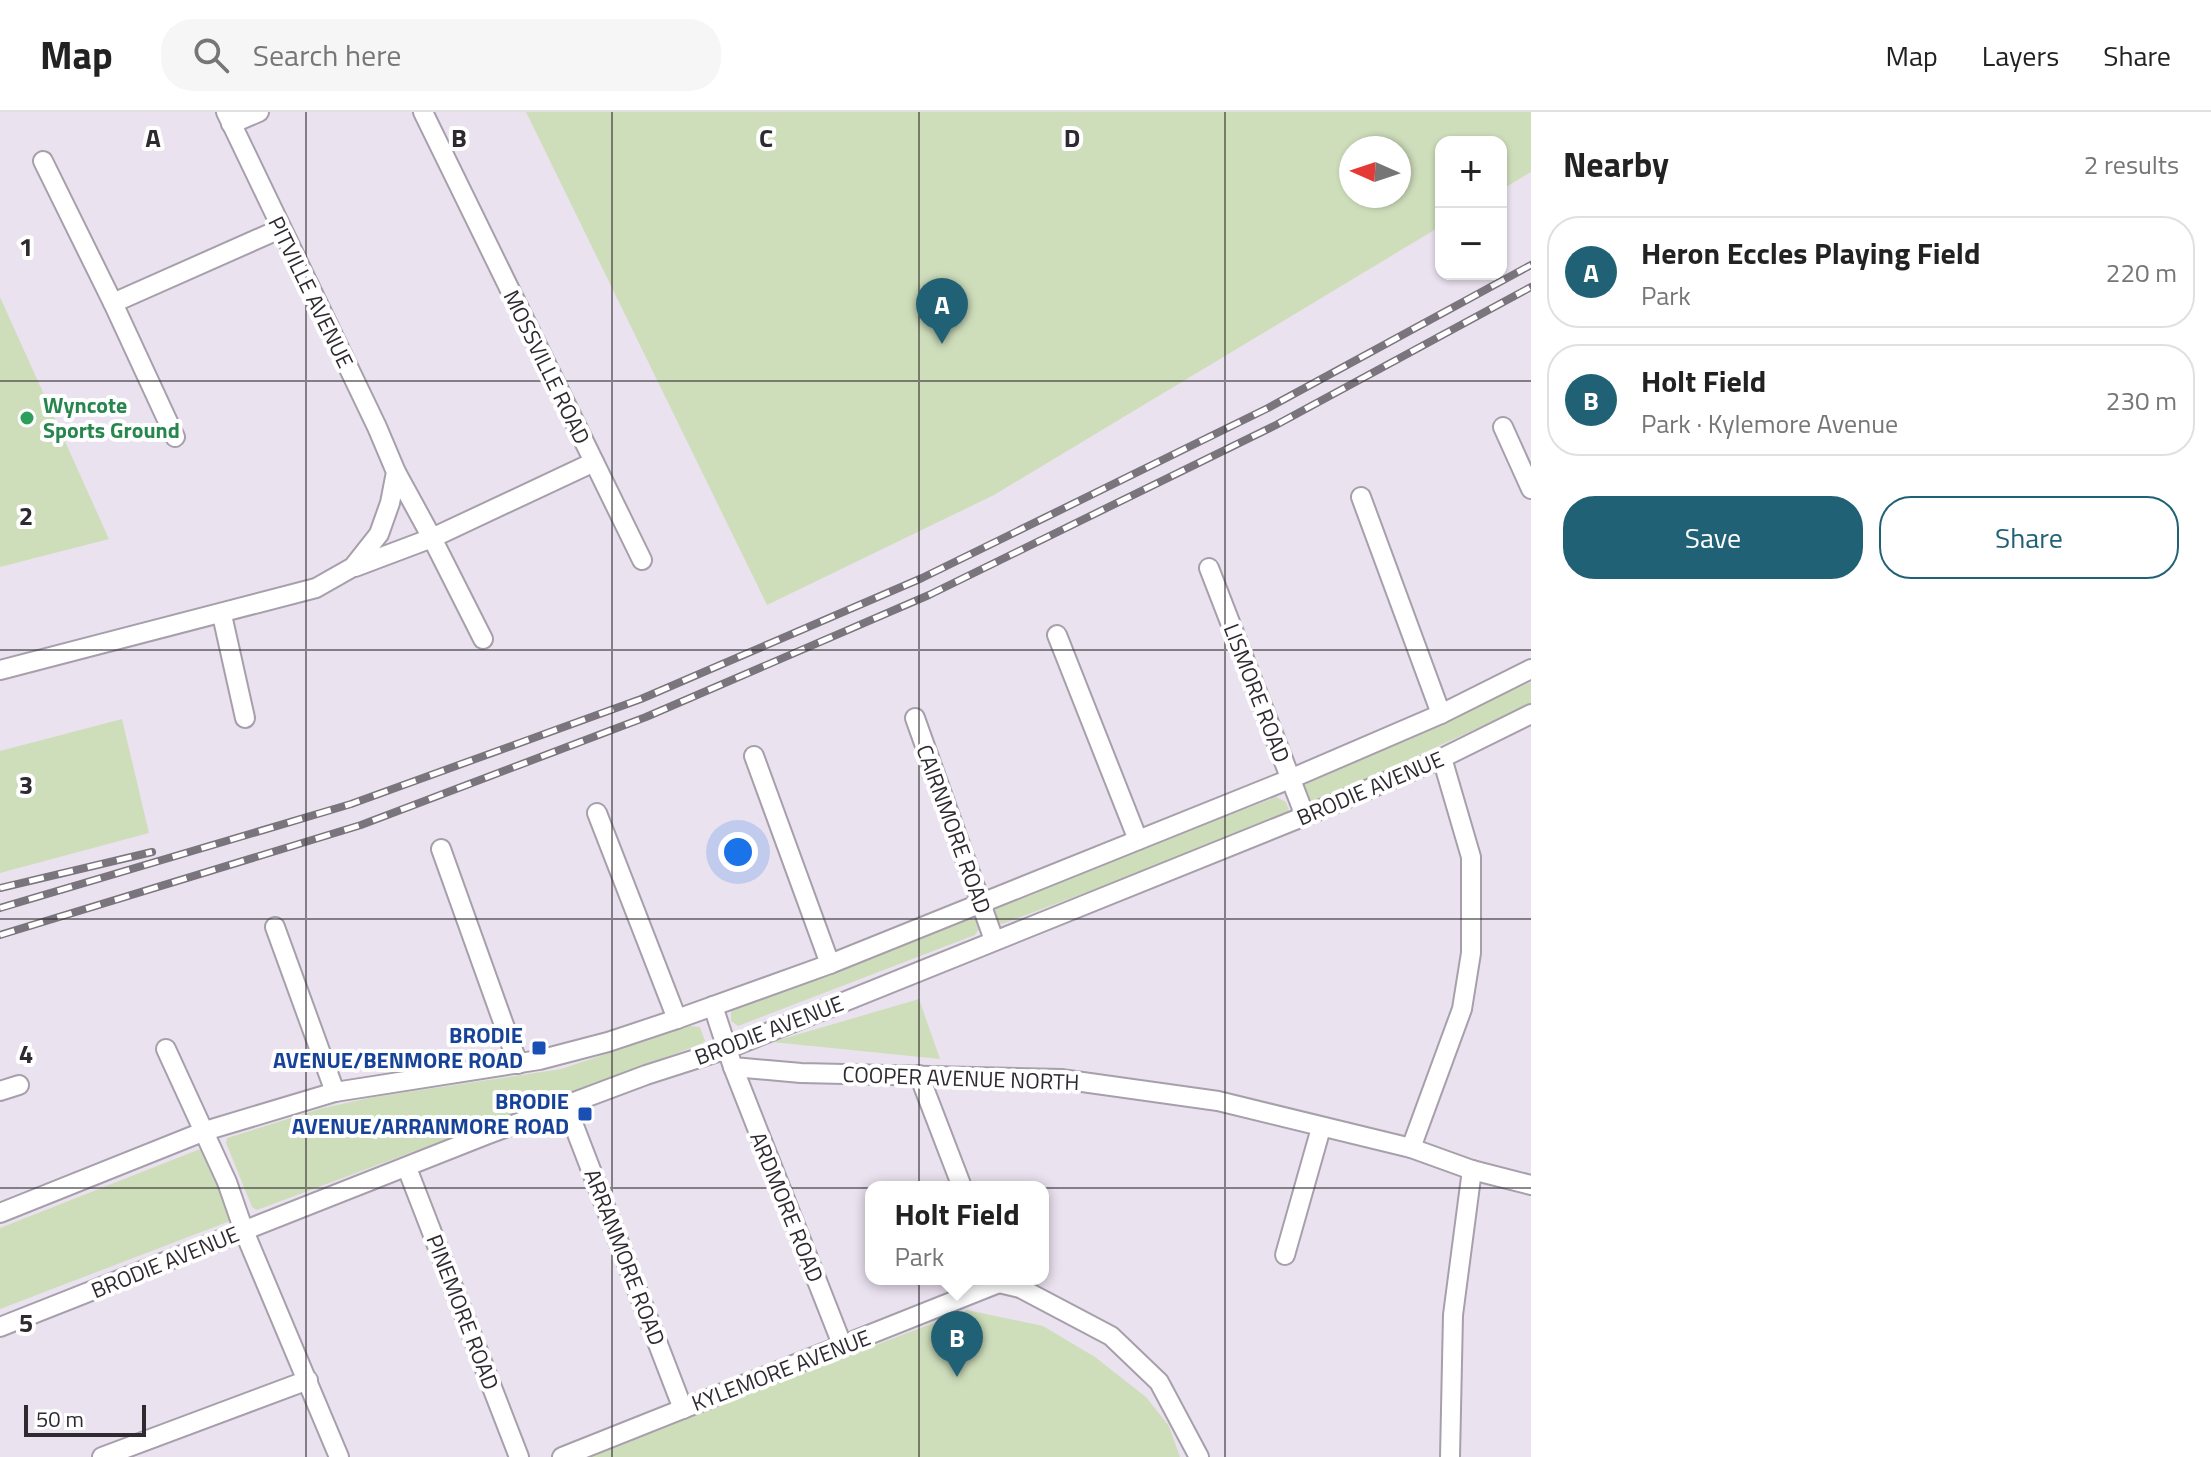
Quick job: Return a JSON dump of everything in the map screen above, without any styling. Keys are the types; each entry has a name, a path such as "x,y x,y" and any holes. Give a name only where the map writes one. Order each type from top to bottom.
{"street":[{"path":"228,118 259,112"},
{"name":"MOSSVILLE ROAD","path":"423,112 594,462 432,538"},
{"name":"PITVILLE AVENUE","path":"228,118 396,472 483,639"},
{"path":"43,161 175,437"},
{"path":"113,303 280,229"},
{"path":"1503,427 1531,489"},
{"path":"594,462 642,560"},
{"path":"353,567 379,534 390,503 396,472"},
{"path":"1361,497 1441,714"},
{"path":"0,670 222,615 316,588 353,567 432,538"},
{"name":"LISMORE ROAD","path":"1209,568 1305,816"},
{"path":"222,615 245,718"},
{"path":"1057,635 1138,840"},
{"name":"BRODIE AVENUE","path":"0,1213 205,1131 335,1092 518,1064 608,1042 677,1019 830,964 1290,779 1441,714 1531,669"},
{"name":"BRODIE AVENUE","path":"0,1327 646,1075 730,1058 994,940 1442,758 1531,714"},
{"name":"CAIRNMORE ROAD","path":"915,718 994,940"},
{"path":"754,756 830,964"},
{"path":"1411,1148 1462,1009 1471,953 1471,857 1442,758"},
{"path":"597,813 677,1019"},
{"path":"441,849 518,1064"},
{"path":"275,927 335,1092"},
{"name":"ARDMORE ROAD","path":"713,1006 730,1058 843,1347"},
{"path":"166,1049 227,1182 244,1231 339,1457"},
{"name":"COOPER AVENUE NORTH","path":"730,1058 801,1073 1061,1079 1218,1101 1411,1148 1472,1170 1531,1185"},
{"path":"919,1075 960,1181"},
{"path":"0,1091 19,1085"},
{"name":"ARRANMORE ROAD","path":"566,1105 683,1409"},
{"path":"1285,1255 1321,1128"},
{"name":"PINEMORE ROAD","path":"407,1168 519,1457"},
{"path":"1450,1457 1453,1315 1472,1170"},
{"name":"KYLEMORE AVENUE","path":"562,1457 843,1347 989,1285"},
{"path":"1011,1285 1111,1336 1159,1382 1199,1457"},
{"path":"102,1457 308,1380"}],"green space":[{"path":"526,112 1531,112 1531,172 1507,186 1507,136 1435,136 1435,230 994,495 767,605"},
{"name":"Wyncote Sports Ground","path":"0,297 109,539 0,567"},
{"path":"1531,682 1531,704 1315,802 1305,797 1303,786 1306,783"},
{"path":"122,719 149,833 0,873 0,751"},
{"path":"1276,797 1286,802 1289,810 1287,817 1002,924 994,922 991,912 994,906"},
{"path":"967,917 977,921 979,929 975,935 738,1026 731,1021 731,1012 735,1007"},
{"path":"919,999 940,1059 772,1042"},
{"path":"690,1026 700,1027 705,1041 257,1210 252,1207 226,1143 227,1138 323,1108 374,1097 561,1069"},
{"path":"200,1149 206,1151 230,1221 0,1309 0,1228"},
{"path":"967,1310 1043,1326 1095,1357 1146,1397 1169,1426 1180,1457 584,1457"}],"railway":[{"path":"0,908 351,804 641,699 922,578 1268,408 1531,265"},
{"path":"0,935 361,825 646,717 929,595 1276,425 1531,287"},
{"path":"0,888 152,852"}],"place":[{"name":"Heron Eccles Playing Field","path":"942,344"},
{"name":"Wyncote Sports Ground","path":"27,418"},
{"name":"BRODIE AVENUE/BENMORE ROAD","path":"539,1048"},
{"name":"BRODIE AVENUE/ARRANMORE ROAD","path":"585,1114"},
{"name":"Holt Field","path":"957,1377"}]}
